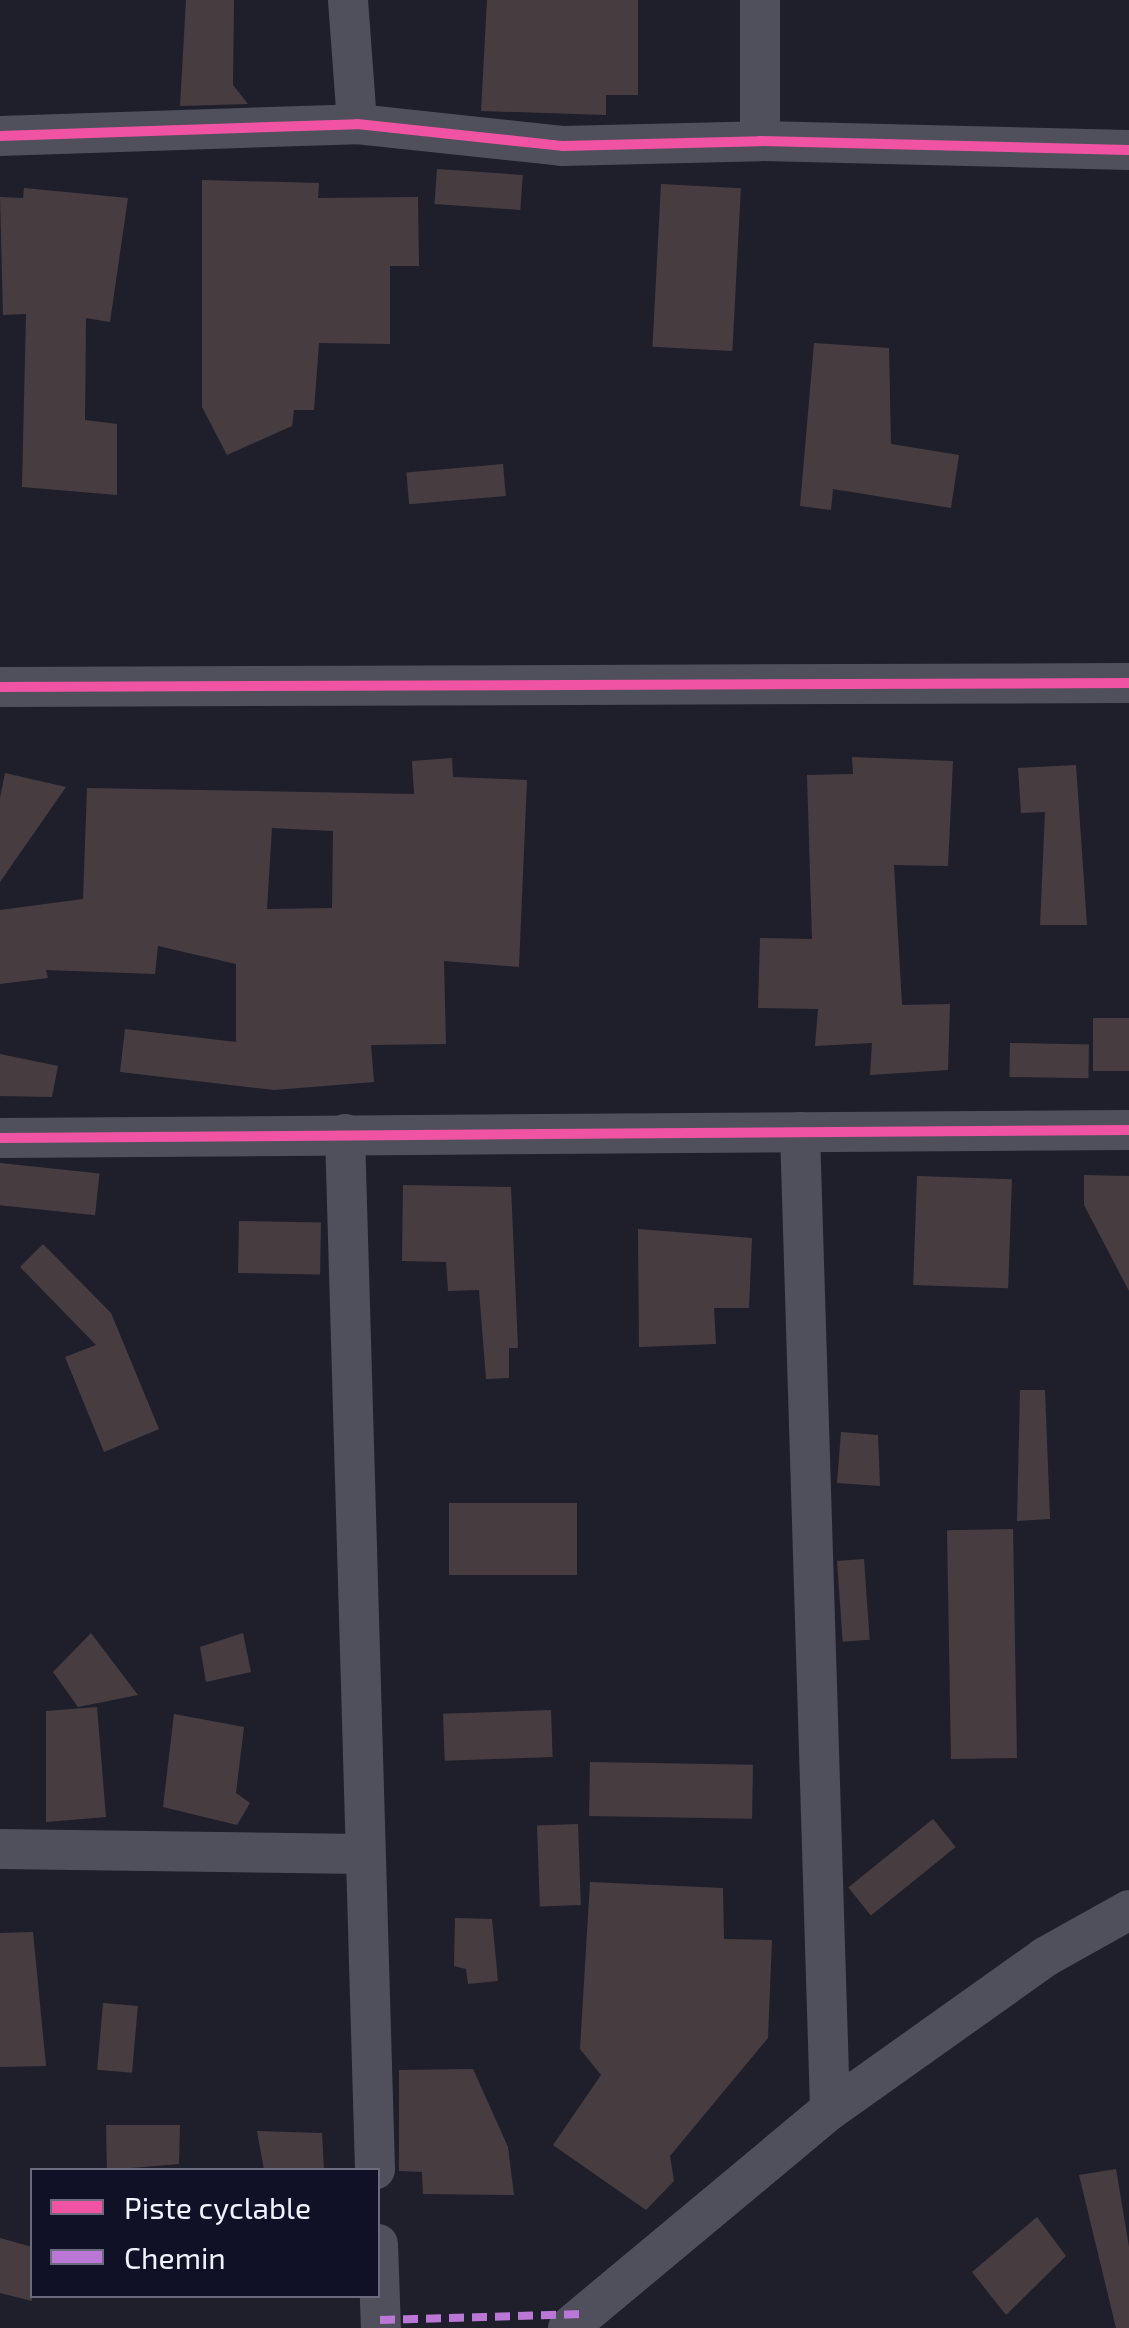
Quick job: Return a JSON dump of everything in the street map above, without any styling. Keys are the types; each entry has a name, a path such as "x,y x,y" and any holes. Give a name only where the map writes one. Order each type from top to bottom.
{"street":[{"path":"348,0 357,124"},
{"path":"760,0 760,140"},
{"path":"0,136 357,124 562,146 760,140 1129,150"},
{"path":"0,687 1129,683"},
{"path":"0,1138 1129,1130"},
{"path":"800,1132 830,2110"},
{"path":"346,1134 362,1854 375,2168"},
{"path":"0,1849 362,1854"},
{"path":"568,2328 830,2110 1046,1957 1129,1910"},
{"path":"379,2298 380,2328"}],"building":[{"path":"186,0 234,0 233,85 248,104 180,106"},
{"path":"487,0 638,0 638,95 606,95 606,115 481,111"},
{"path":"437,169 523,175 520,210 435,204"},
{"path":"202,180 319,183 318,198 418,197 419,266 390,266 390,344 319,343 314,410 294,410 292,426 227,455 202,407"},
{"path":"661,184 741,188 732,351 652,347"},
{"path":"24,188 128,198 110,322 86,318 85,420 117,424 117,495 22,487 26,314 3,315 0,197 23,198"},
{"path":"814,343 889,348 891,444 959,455 951,508 833,489 831,510 800,506"},
{"path":"503,464 506,496 409,504 406,472"},
{"path":"852,757 953,761 948,866 894,865 902,1005 950,1004 948,1070 870,1075 872,1043 815,1046 818,1009 758,1008 760,938 812,939 807,775 853,774"},
{"path":"452,758 453,777 527,780 519,967 444,961 446,1044 371,1045 374,1082 274,1090 120,1072 125,1029 236,1042 236,964 158,946 155,974 46,970 48,978 0,984 0,910 83,899 87,788 414,794 412,761","holes":["272,828 333,831 332,908 267,909"]},
{"path":"1076,765 1087,925 1040,925 1045,812 1021,813 1018,768"},
{"path":"5,773 66,787 0,882 0,798"},
{"path":"1093,1018 1129,1018 1129,1071 1093,1071"},
{"path":"1010,1043 1089,1044 1088,1078 1009,1077"},
{"path":"0,1054 58,1066 52,1097 0,1096"},
{"path":"0,1163 99,1173 95,1215 0,1205"},
{"path":"1084,1175 1129,1176 1129,1291 1084,1205"},
{"path":"917,1176 1012,1179 1008,1288 913,1285"},
{"path":"403,1185 511,1187 518,1348 509,1348 509,1378 486,1379 479,1290 448,1291 446,1262 402,1261"},
{"path":"239,1221 321,1222 320,1274 238,1273"},
{"path":"638,1229 752,1238 749,1308 714,1308 716,1344 639,1347"},
{"path":"43,1244 111,1313 159,1429 104,1452 65,1357 96,1345 20,1267"},
{"path":"1020,1390 1045,1390 1050,1519 1017,1521"},
{"path":"841,1432 878,1435 880,1486 837,1483"},
{"path":"449,1503 577,1503 577,1575 449,1575"},
{"path":"1013,1529 1017,1758 951,1759 947,1530"},
{"path":"864,1559 870,1640 843,1642 837,1561"},
{"path":"91,1633 138,1695 78,1707 53,1672"},
{"path":"243,1633 251,1672 206,1682 200,1647"},
{"path":"97,1707 106,1817 46,1822 46,1711"},
{"path":"551,1710 553,1757 445,1761 443,1714"},
{"path":"174,1714 244,1727 236,1793 250,1803 237,1825 163,1807"},
{"path":"590,1762 753,1765 752,1819 589,1816"},
{"path":"933,1819 956,1847 871,1916 848,1888"},
{"path":"578,1824 581,1905 540,1906 537,1825"},
{"path":"590,1882 723,1888 724,1939 772,1940 768,2038 670,2156 674,2181 646,2210 553,2145 601,2075 580,2049"},
{"path":"455,1918 492,1919 498,1981 468,1984 466,1969 454,1966"},
{"path":"33,1932 46,2066 0,2067 0,1933"},
{"path":"103,2003 138,2006 132,2073 97,2070"},
{"path":"473,2069 508,2147 514,2195 423,2194 422,2172 399,2171 399,2070"},
{"path":"106,2125 180,2125 179,2164 107,2168"},
{"path":"257,2131 322,2133 324,2168 264,2168"},
{"path":"1116,2169 1129,2247 1129,2328 1116,2328 1079,2175"},
{"path":"1037,2217 1066,2256 1006,2315 972,2272"},
{"path":"0,2238 30,2246 32,2301 0,2293"}],"marked path":[{"path":"380,2320 584,2314"}],"cycle path":[{"path":"0,136 357,124 562,146 760,141 1129,150"},
{"path":"0,687 1129,683"},
{"path":"0,1138 1129,1130"}]}
